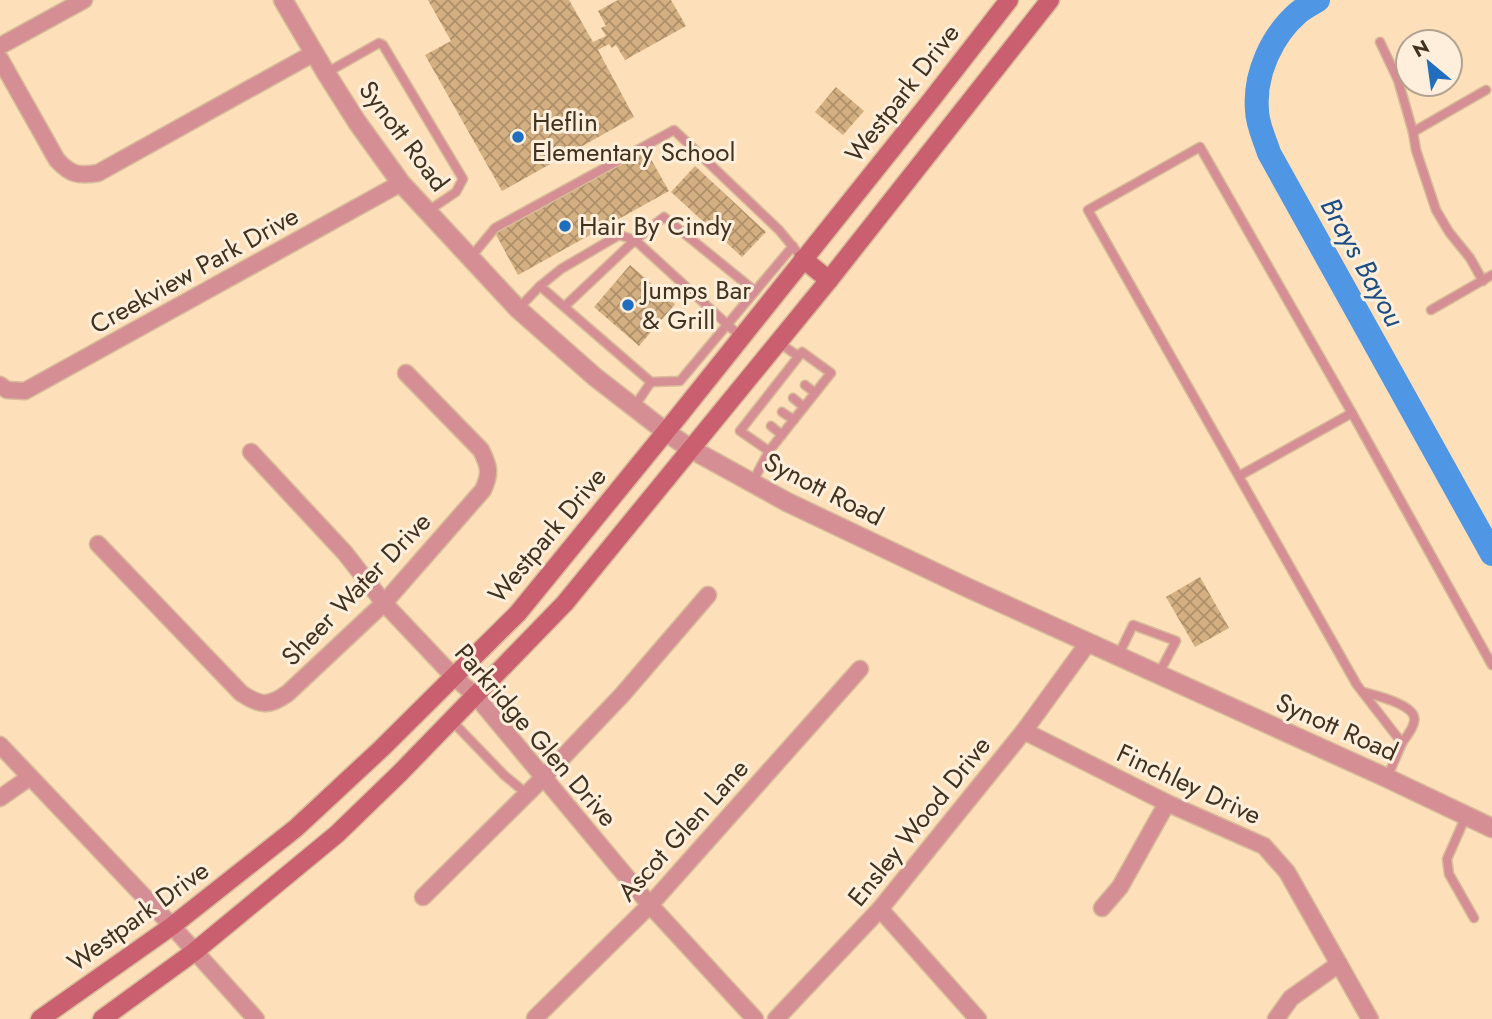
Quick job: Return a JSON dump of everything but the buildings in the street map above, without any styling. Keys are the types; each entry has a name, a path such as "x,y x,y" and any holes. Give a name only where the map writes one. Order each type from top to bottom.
{"main road":[{"name":"Westpark Drive","path":"40,1019 172,926 296,828 382,748 518,613 741,337 798,252 932,99 1009,0"},
{"name":"Westpark Drive","path":"102,1019 194,952 337,834 565,603 829,280 1050,0"},
{"path":"798,252 829,280"}],"street":[{"path":"0,46 84,0"},
{"name":"Synott Road","path":"282,0 357,122 401,183 518,309 595,377 666,432 752,483 835,525 1492,827"},
{"path":"0,59 57,160 65,169 79,176 98,173 314,53"},
{"name":"Creekview Park Drive","path":"4,388 25,391 401,183"},
{"name":"Sheer Water Drive","path":"98,544 241,693 253,702 264,704 277,701 384,603 483,490 489,477 487,461 481,450 406,373"},
{"name":"Parkridge Glen Drive","path":"251,452 345,553 384,603 454,677 475,695 650,905 755,1019"},
{"path":"423,897 622,695 708,595"},
{"name":"Ensley Wood Drive","path":"776,1019 880,909 1024,731 1088,643"},
{"name":"Ascot Glen Lane","path":"535,1018 650,905 860,669"},
{"name":"Finchley Drive","path":"1024,731 1167,803 1265,846 1287,872 1370,1019"},
{"path":"0,745 172,926 256,1019"},
{"path":"0,798 30,778"},
{"path":"1102,908 1120,887 1167,803"},
{"path":"880,909 978,1019"},
{"path":"1276,1019 1291,998 1339,964"}],"lane":[{"path":"1380,42 1398,80 1416,150 1436,211 1483,281"},
{"path":"326,73 379,43 383,45 463,179 456,192 428,211"},
{"path":"1413,132 1486,90"},
{"path":"470,258 495,228 674,130 779,230 798,252 755,291 680,381 651,382 540,286"},
{"path":"1402,743 1363,692 1088,210 1200,147 1352,412 1492,665"},
{"path":"565,306 635,240 664,217 755,291"},
{"path":"518,309 561,269 619,235 635,240 741,337"},
{"path":"1431,310 1492,275"},
{"path":"778,342 798,356"},
{"path":"752,483 769,451 831,373 802,352 790,373 757,415 740,431 769,451"},
{"path":"634,407 651,382"},
{"path":"805,385 815,393"},
{"path":"793,398 804,407"},
{"path":"782,412 794,420"},
{"path":"1239,476 1352,412"},
{"path":"771,426 782,435"},
{"path":"1118,656 1133,625 1176,641 1158,675"},
{"path":"1363,692 1400,705 1412,712 1415,718 1415,723 1402,743 1387,778"},
{"path":"451,720 527,794"},
{"path":"1466,816 1447,859 1449,874 1474,918"}],"waterway":[{"name":"Brays Bayou","path":"1318,0 1289,21 1267,56 1258,83 1257,115 1260,126 1269,153 1492,554"}],"place":[{"name":"Heflin Elementary School","path":"518,137"},
{"name":"Hair By Cindy","path":"565,226"},
{"name":"Jumps Bar & Grill","path":"628,305"}]}
